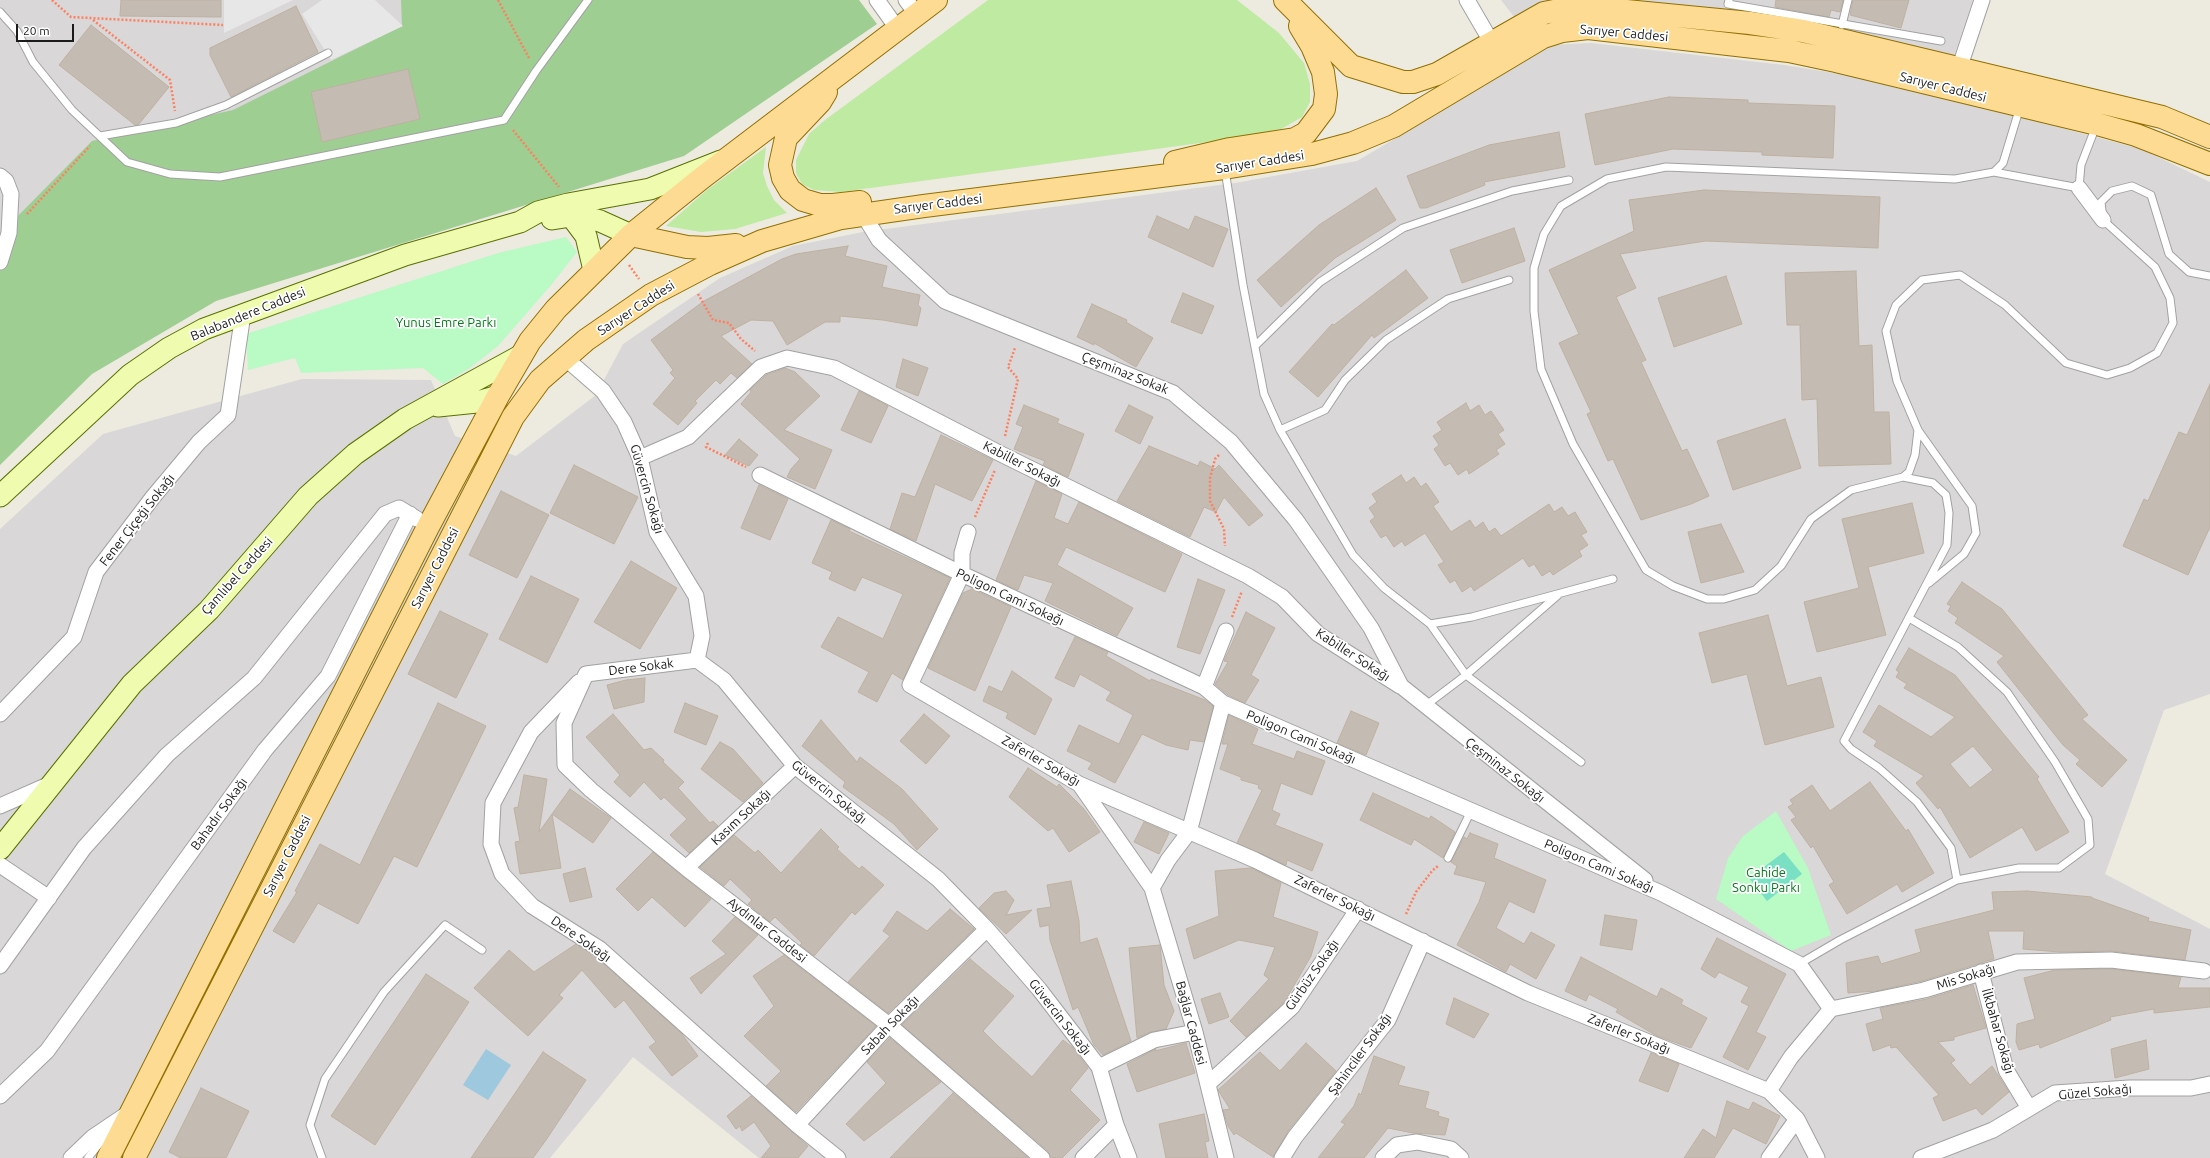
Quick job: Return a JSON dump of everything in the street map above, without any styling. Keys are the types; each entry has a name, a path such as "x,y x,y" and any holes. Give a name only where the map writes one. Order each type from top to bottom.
{"main road":[{"name":"Sarıyer Caddesi","path":"108,1158 428,527 520,356 530,342 556,309 631,235 725,159 897,28 911,7 936,0"},
{"name":"Sarıyer Caddesi","path":"1284,0 1351,66 1403,82 1413,82 1437,74 1544,13 1559,10 1606,9 1750,23 1803,31 2162,118 2210,137"},
{"path":"1128,181 1172,163 1230,150 1295,139 1306,133 1316,122 1324,109 1326,94 1323,72 1312,46 1284,0"},
{"name":"Sarıyer Caddesi","path":"134,1158 513,417 540,380 564,357 651,295 710,264 762,241 841,218 1224,168 1312,154 1353,143 1394,126 1543,37 1562,31 1588,28 1789,51 2097,124 2136,135 2210,164"},
{"path":"838,73 820,102 786,138 780,165 783,178 790,190 803,200 820,205 871,201 899,201 924,206"},
{"path":"520,222 538,212 568,204 650,189 725,159"},
{"path":"520,222 541,222 571,216 600,221 631,235 687,247 708,248 762,241"},
{"path":"571,216 586,236 594,270"},
{"name":"Balabandere Caddesi","path":"0,496 130,375 174,345 204,329 405,255 520,222"},
{"name":"Çamlıbel Caddesi","path":"0,849 132,684 208,610 308,496 355,454 404,419 430,407 520,356"},
{"path":"430,407 469,403 498,396 540,380"}],"street":[{"path":"877,0 897,28"},
{"path":"1467,0 1492,43"},
{"path":"1959,68 1982,0"},
{"path":"0,176 6,181 11,194 9,233 0,262"},
{"path":"2079,188 2103,220"},
{"name":"Çeşminaz Sokak","path":"863,214 879,240 945,301 1173,393 1231,442 1296,520 1372,628"},
{"name":"Fener Çiçeği Sokağı","path":"0,714 74,637 96,572 153,497 199,442 228,415 243,314"},
{"name":"Güvercin Sokağı","path":"564,357 603,391 624,422 640,458 657,532 696,596 702,636 697,660 724,680 795,766 938,879 988,929 1039,989 1099,1067 1116,1125 1129,1158"},
{"name":"Kabiller Sokağı","path":"640,458 688,437 761,367 787,358 834,368 1001,454 1248,576 1282,597 1318,634 1401,686"},
{"name":"Poligon Cami Sokağı","path":"760,475 962,574 1204,687 1223,703 1661,893 1799,964 1831,1009"},
{"path":"0,966 84,848 167,755 254,678 385,514 399,508 428,527"},
{"name":"Bahadır Sokağı","path":"0,1096 47,1051 265,750 328,676 410,514"},
{"path":"962,574 962,553 968,532"},
{"name":"Zaferler Sokağı","path":"962,574 910,685 1079,784 1358,909 1528,993 1769,1091"},
{"name":"Çeşminaz Sokağı","path":"1372,628 1401,686 1424,706 1661,893"},
{"path":"1204,687 1226,631"},
{"name":"Dere Sokak","path":"586,674 697,660"},
{"name":"Aydınlar Caddesi","path":"586,674 564,723 565,765 591,790 686,868 889,1025 1042,1158"},
{"name":"Dere Sokağı","path":"586,674 531,732 493,803 491,844 502,874 532,906 600,949 797,1125 838,1158"},
{"path":"1152,888 1168,860 1189,832 1223,703"},
{"name":"Kasım Sokağı","path":"686,868 795,766"},
{"path":"0,806 51,784"},
{"name":"Bağlar Caddesi","path":"1079,784 1152,888 1195,1032 1226,1158"},
{"path":"0,865 49,898"},
{"name":"Gürbüz Sokağı","path":"1208,1084 1292,1007 1358,909"},
{"name":"Sabah Sokağı","path":"797,1125 889,1025 988,929"},
{"name":"Şahinciler Sokağı","path":"1282,1158 1295,1137 1388,1020 1423,941"},
{"name":"Mis Sokağı","path":"1831,1009 1924,990 2017,962 2110,960 2204,971"},
{"name":"İlkbahar Sokağı","path":"1981,972 2006,1070 2029,1108"},
{"path":"1817,1158 1797,1119 1769,1091 1791,1057 1831,1009"},
{"path":"1099,1067 1154,1040 1195,1032"},
{"name":"Güzel Sokağı","path":"1921,1158 1993,1130 2055,1093 2129,1088 2191,1088 2210,1084"},
{"path":"71,1158 93,1137 133,1111"},
{"path":"1769,1158 1797,1119"},
{"path":"1083,1158 1116,1125"},
{"path":"1383,1158 1397,1145 1418,1142 1451,1149 1461,1158"}],"lane":[{"path":"0,12 17,31 33,62 72,110 127,162 170,174 220,177 504,120 536,71 588,0"},
{"path":"1729,0 1728,4 1941,41"},
{"path":"1842,25 1848,0"},
{"path":"100,136 176,123 226,105 328,54"},
{"path":"1994,172 2003,163 2020,105"},
{"path":"1957,880 1951,848 1917,802 1879,768 1851,749 1844,741 1947,545 1949,513 1946,495 1933,483 1903,478 1851,490 1811,519 1781,566 1754,590 1724,599 1707,599 1673,586 1646,570 1573,444 1541,369 1534,311 1534,268 1544,234 1561,206 1607,179 1666,167 1955,179 1994,172 2079,188 2081,165 2097,124"},
{"path":"1224,168 1242,285 1264,394 1280,430 1353,555 1384,588 1430,624 1466,675 1581,762"},
{"path":"1255,346 1320,282 1403,228 1512,191 1569,180"},
{"path":"1926,586 1964,554 1976,533 1972,506 1918,430 1897,381 1886,331 1896,305 1922,280 1960,275 2005,305 2066,363 2107,375 2130,368 2157,353 2173,323 2170,298 2154,267 2103,220 2101,202 2112,191 2132,186 2151,195 2169,254 2189,272 2210,276"},
{"path":"1280,430 1325,410 1345,380 1386,340 1448,299 1509,280"},
{"path":"1903,478 1909,472 1915,455 1918,430"},
{"path":"1430,624 1472,617 1613,579"},
{"path":"1424,706 1466,675 1560,593"},
{"path":"1799,964 1840,940 1957,880 2019,868 2059,868 2090,845 2088,819 2055,762 2007,692 1958,647 1909,618"},
{"path":"1448,858 1471,811"},
{"path":"322,1158 310,1125 325,1079 384,992 445,925 482,950"},
{"path":"88,1158 108,1133 133,1111"}],"path":[{"path":"52,0 71,17 92,20 223,25"},
{"path":"498,0 536,71"},
{"path":"92,20 170,80 176,123"},
{"path":"504,120 561,189"},
{"path":"9,233 100,136"},
{"path":"689,275 713,320 728,323 741,339 760,355 761,367"},
{"path":"968,532 1001,454 1018,379 1008,367 1017,342 1029,344 1037,338"},
{"path":"701,424 713,435 706,447 760,475"},
{"path":"1231,442 1215,459 1210,478 1210,502 1224,529 1223,540 1234,569"},
{"path":"1226,631 1248,576"},
{"path":"1403,918 1420,887 1432,871 1448,858"}],"shaded area":[{"path":"0,0 409,0 514,113 0,246"},
{"path":"224,0 293,0 224,33"},
{"path":"322,0 375,0 403,26 331,60 302,14"},
{"path":"1501,0 1594,0 1515,18"},
{"path":"1610,0 1973,0 1953,59"},
{"path":"1591,43 1784,65 1884,81 2141,149 2210,182 2210,694 2164,710 2105,874 2210,929 2210,1158 759,1158 633,1057 550,1158 0,1158 0,529 103,434 302,379 431,380 455,436 516,456 596,395 623,344 720,278 793,246 863,232 1235,183 1357,161 1420,124 1499,70 1552,45"}],"green space":[{"path":"401,0 859,0 877,24 684,156 216,301 92,374 0,465 0,245 8,226 92,141 233,110 402,26"},
{"path":"988,0 1237,0 1279,33 1304,63 1310,84 1310,102 1302,117 1281,129 1222,140 841,192 814,190 802,184 796,173 796,160 809,134 825,120"},
{"path":"766,147 763,173 767,186 774,200 787,213 735,229 701,232 666,226 707,190"},
{"name":"Yunus Emre Parkı","path":"566,237 577,252 552,284 498,346 470,368 443,384 423,368 301,373 295,358 248,370 246,334 498,253"},
{"name":"Cahide Sonku Parkı","path":"1776,811 1808,868 1831,935 1791,951 1716,899 1728,858 1743,836"},
{"path":"1784,852 1802,874 1767,901 1749,878"}],"water":[{"path":"486,1049 511,1065 488,1100 463,1085"}],"building":[{"path":"121,0 221,0 221,17 120,16"},
{"path":"1776,0 1843,0 1840,12 1831,10 1829,17 1775,7"},
{"path":"1853,0 1909,0 1901,28 1850,15"},
{"path":"296,6 318,52 231,97 210,55 210,48"},
{"path":"91,25 169,87 139,124 135,125 59,65"},
{"path":"408,69 420,119 322,142 311,92"},
{"path":"1669,97 1748,100 1748,103 1835,106 1833,158 1762,155 1762,152 1673,149 1595,165 1585,114"},
{"path":"1559,132 1565,167 1484,182 1485,185 1426,208 1420,208 1407,176 1489,145"},
{"path":"1376,188 1396,220 1335,258 1281,307 1257,280 1319,225"},
{"path":"1704,190 1880,197 1878,248 1706,241 1620,254 1636,288 1616,297 1646,360 1641,362 1682,451 1687,449 1709,496 1691,504 1641,520 1613,459 1608,461 1587,414 1591,412 1559,343 1579,334 1549,270 1634,231 1629,200"},
{"path":"1157,216 1189,230 1195,216 1228,229 1213,267 1148,237"},
{"path":"1514,228 1525,261 1462,283 1450,250"},
{"path":"848,246 845,256 887,266 882,287 920,295 918,305 921,308 917,326 883,320 840,316 840,322 825,322 787,345 773,321 751,320 721,336 752,364 737,378 731,373 720,384 716,380 695,401 697,403 678,425 653,404 675,378 670,373 673,370 651,340 704,301 782,259 796,254"},
{"path":"1406,270 1428,298 1374,338 1372,335 1318,397 1289,372 1332,324 1334,325"},
{"path":"1856,271 1859,346 1872,345 1874,412 1889,412 1891,464 1819,466 1817,399 1802,400 1800,325 1787,325 1785,273"},
{"path":"1726,276 1742,324 1674,347 1658,298"},
{"path":"1183,293 1214,306 1202,334 1171,322"},
{"path":"1092,304 1127,320 1126,322 1153,338 1136,367 1094,343 1094,345 1077,337"},
{"path":"903,359 928,368 918,396 896,387"},
{"path":"785,368 795,372 820,396 784,430 832,450 815,489 787,477 791,469 800,459 741,404 751,392 750,390 766,375"},
{"path":"2210,384 2210,527 2188,575 2123,546 2144,499 2148,501 2179,432 2187,435"},
{"path":"859,391 888,406 871,443 841,430"},
{"path":"1466,403 1470,411 1479,405 1485,415 1491,411 1504,430 1498,434 1505,444 1496,450 1499,454 1469,474 1467,469 1458,475 1450,463 1445,466 1434,449 1439,445 1433,436 1442,430 1437,422"},
{"path":"1024,405 1059,419 1057,423 1084,434 1068,477 1043,465 1045,461 1014,449 1023,427 1016,424"},
{"path":"1129,405 1153,417 1140,444 1115,431"},
{"path":"1785,419 1801,468 1733,490 1717,441"},
{"path":"941,435 993,460 972,501 935,484 916,541 890,529 902,493 915,497"},
{"path":"739,439 758,455 749,466 725,455"},
{"path":"1149,446 1198,466 1200,461 1215,469 1219,465 1263,515 1249,526 1224,497 1216,512 1204,507 1190,537 1117,501"},
{"path":"574,465 638,497 614,544 550,513"},
{"path":"1401,475 1406,483 1414,477 1421,487 1426,483 1439,502 1433,506 1451,532 1470,520 1475,528 1483,522 1489,532 1495,528 1501,536 1549,504 1554,512 1562,507 1568,516 1575,512 1587,532 1581,535 1588,545 1579,551 1582,556 1553,575 1550,571 1542,576 1534,564 1529,567 1523,558 1474,591 1471,586 1462,592 1455,580 1450,583 1438,565 1444,562 1425,533 1405,546 1402,541 1394,547 1386,535 1381,538 1370,521 1375,517 1369,508 1377,502 1372,494"},
{"path":"1036,481 1062,494 1054,518 1068,524 1079,502 1182,554 1165,592 1066,547 1057,565 1133,608 1117,636 1045,601 1053,583 1024,575 1018,590 996,580"},
{"path":"759,485 788,499 770,540 741,528"},
{"path":"501,491 549,515 517,578 469,555"},
{"path":"1912,503 1924,553 1868,567 1886,635 1817,652 1804,602 1859,588 1842,519"},
{"path":"831,520 850,529 849,531 950,578 903,680 892,673 877,702 858,692 869,672 821,647 838,617 883,639 903,594 862,577 855,591 829,579 832,572 812,563"},
{"path":"1721,524 1744,572 1701,583 1688,532"},
{"path":"631,561 677,588 640,649 594,622"},
{"path":"531,576 579,599 547,663 499,639"},
{"path":"1198,579 1225,590 1200,654 1177,647"},
{"path":"1962,582 2002,609 2088,715 2082,719 2127,760 2102,787 2076,764 2080,760 2063,745 1997,662 2004,656 1955,623 1958,618 1948,611 1951,606 1947,604"},
{"path":"972,589 1011,607 975,691 928,668 963,593"},
{"path":"440,611 488,634 456,698 408,674"},
{"path":"1246,612 1275,628 1251,675 1259,680 1245,703 1228,695 1215,684 1228,662 1224,661"},
{"path":"1768,615 1787,686 1821,677 1834,727 1765,745 1747,674 1712,683 1699,633"},
{"path":"1075,637 1108,652 1106,656 1150,681 1151,679 1205,700 1213,706 1204,742 1190,740 1188,750 1166,745 1142,734 1115,783 1088,769 1092,763 1067,751 1079,725 1119,744 1133,715 1106,700 1111,692 1080,674 1074,687 1055,678"},
{"path":"1909,648 1955,675 2039,777 2037,779 2069,832 2036,851 2022,827 1970,858 1940,807 1938,809 1916,783 1924,776 1874,746 1877,741 1863,732 1879,705 1931,737 1955,717 1904,688 1907,684 1896,677 1899,672 1896,670","holes":["1973,746 1993,770 1970,788 1950,764"]},
{"path":"1012,671 1052,699 1035,735 1006,718 1008,713 983,701 989,686 1002,692"},
{"path":"645,678 644,702 614,709 607,685 626,680"},
{"path":"438,703 486,726 417,867 394,856 358,924 318,903 294,943 273,931 297,892 295,891 320,844 360,865"},
{"path":"685,703 718,716 706,745 674,732"},
{"path":"1351,711 1379,723 1366,755 1337,743"},
{"path":"613,714 644,750 651,748 664,760 663,762 684,782 678,788 710,823 713,821 718,826 689,853 670,835 687,819 664,797 661,800 644,782 630,797 614,782 620,775 586,737"},
{"path":"924,714 950,736 926,764 900,741"},
{"path":"1229,715 1258,729 1252,744 1294,759 1297,751 1325,761 1312,795 1281,783 1272,810 1280,814 1275,825 1323,844 1312,871 1287,860 1286,865 1237,843 1262,790 1258,788 1259,785 1241,780 1241,777 1220,769 1228,744 1222,744"},
{"path":"821,720 857,762 860,757 902,789 938,829 917,850 894,824 843,787 845,782 802,746"},
{"path":"720,742 733,749 763,783 743,802 701,769"},
{"path":"1028,768 1057,787 1059,784 1084,809 1100,832 1069,852 1053,828 1048,831 1009,797"},
{"path":"524,775 547,779 539,832 552,814 561,868 520,874 515,842 520,841 514,808 518,807"},
{"path":"1870,782 1906,831 1908,829 1934,873 1902,892 1897,884 1847,914 1829,885 1834,882 1813,846 1811,848 1791,820 1796,817 1788,807 1793,804 1790,800 1812,785 1830,811"},
{"path":"570,789 611,818 593,843 552,814"},
{"path":"1373,793 1429,819 1431,816 1455,832 1443,858 1414,839 1411,845 1360,820"},
{"path":"1144,822 1169,833 1159,854 1134,842"},
{"path":"821,829 839,847 837,849 859,869 862,866 884,885 855,915 852,912 814,956 800,945 802,943 775,917 770,922 748,904 752,900 730,879 724,886 700,867 734,835 755,853 758,850 781,873"},
{"path":"1470,833 1498,844 1494,858 1546,880 1534,913 1509,901 1496,928 1524,944 1531,932 1555,945 1536,979 1510,964 1506,972 1457,945 1479,902 1486,882 1454,874 1457,866 1451,862 1464,837 1467,839"},
{"path":"653,852 711,899 685,927 652,897 638,911 616,889"},
{"path":"585,868 592,897 570,902 563,874"},
{"path":"1251,868 1281,883 1273,917 1318,932 1311,956 1285,1001 1246,1037 1230,1021 1269,979 1264,975 1275,947 1239,940 1194,959 1186,929 1219,916 1215,871"},
{"path":"1071,881 1079,921 1080,943 1097,938 1131,1041 1103,1055 1094,1045 1078,1007 1073,1010 1050,940 1049,925 1040,927 1037,909 1051,907 1047,885"},
{"path":"1006,891 1014,900 1006,915 1032,910 1006,934 979,908 994,893"},
{"path":"2027,891 2092,897 2149,918 2148,921 2191,930 2185,960 2112,951 2060,952 2023,949 2024,931 1988,931 1994,959 1922,981 1876,991 1848,993 1846,963 1878,956 1881,964 1921,952 1915,930 1994,910 1992,892"},
{"path":"950,909 974,929 888,1013 848,982 890,936 883,931 897,911 927,931"},
{"path":"1605,915 1637,920 1632,950 1600,945"},
{"path":"735,917 758,935 701,994 690,978 726,954 712,941"},
{"path":"1717,938 1786,974 1756,1032 1766,1037 1748,1070 1723,1057 1749,1006 1741,1002 1749,987 1719,972 1715,978 1701,969"},
{"path":"576,944 595,956 681,1033 698,1056 672,1076 649,1047 656,1042 624,1000 615,1008 582,970 559,995 563,998 528,1036 474,988 509,950 534,972"},
{"path":"1160,945 1164,985 1174,1011 1166,1029 1150,1032 1137,1038 1129,948"},
{"path":"784,955 876,1026 796,1112 766,1086 781,1071 744,1036 774,1006 753,976"},
{"path":"1581,957 1657,997 1661,988 1683,1000 1681,1004 1707,1018 1691,1048 1657,1036 1616,1012 1618,1009 1589,994 1586,1001 1565,991"},
{"path":"970,959 1014,996 983,1031 998,1046 1032,1077 1063,1040 1072,1047 1088,1068 1070,1090 1100,1120 1062,1158 1051,1158 1048,1151 902,1025"},
{"path":"2111,969 2181,977 2178,988 2210,988 2210,1007 2154,1013 2154,1009 2110,1017 2111,1020 2040,1048 2039,1044 2019,1050 2016,1042 2017,1024 2035,1019 2024,978 2055,970"},
{"path":"426,974 469,1002 375,1145 331,1116"},
{"path":"1973,985 1986,1028 1954,1037 1954,1040 1938,1042 1955,1060 1951,1063 1970,1085 1992,1066 2009,1092 1982,1115 1976,1108 1943,1121 1933,1098 1939,1095 1896,1047 1891,1048 1890,1045 1873,1051 1866,1024 1883,1019 1880,1008 1927,999"},
{"path":"1220,993 1229,1017 1209,1024 1201,999"},
{"path":"1454,998 1489,1014 1474,1038 1446,1024"},
{"path":"890,1038 941,1082 864,1141 846,1124 886,1083 867,1062"},
{"path":"2146,1040 2149,1069 2115,1078 2111,1049"},
{"path":"1186,1043 1195,1073 1137,1092 1127,1064 1156,1049 1155,1051"},
{"path":"1306,1043 1336,1071 1288,1131 1273,1157 1236,1133 1234,1135 1228,1126 1223,1110 1230,1109 1218,1090 1260,1052 1280,1071"},
{"path":"543,1052 586,1080 546,1140 533,1158 471,1158"},
{"path":"1651,1053 1679,1064 1668,1092 1639,1081"},
{"path":"1374,1056 1405,1067 1398,1085 1429,1092 1425,1108 1439,1112 1438,1116 1449,1119 1445,1135 1413,1133 1388,1128 1364,1158 1318,1158 1345,1124 1341,1122 1354,1106 1359,1093 1361,1095"},
{"path":"201,1088 249,1111 226,1158 181,1158 169,1152"},
{"path":"953,1093 1028,1158 890,1158"},
{"path":"751,1096 808,1146 798,1158 761,1158 771,1146 754,1122 742,1131 740,1126 736,1129 727,1116"},
{"path":"1727,1101 1749,1110 1753,1102 1780,1116 1766,1144 1733,1128 1714,1158 1684,1158 1703,1129 1716,1138"},
{"path":"1204,1114 1209,1141 1205,1142 1208,1158 1166,1158 1159,1124"}]}
